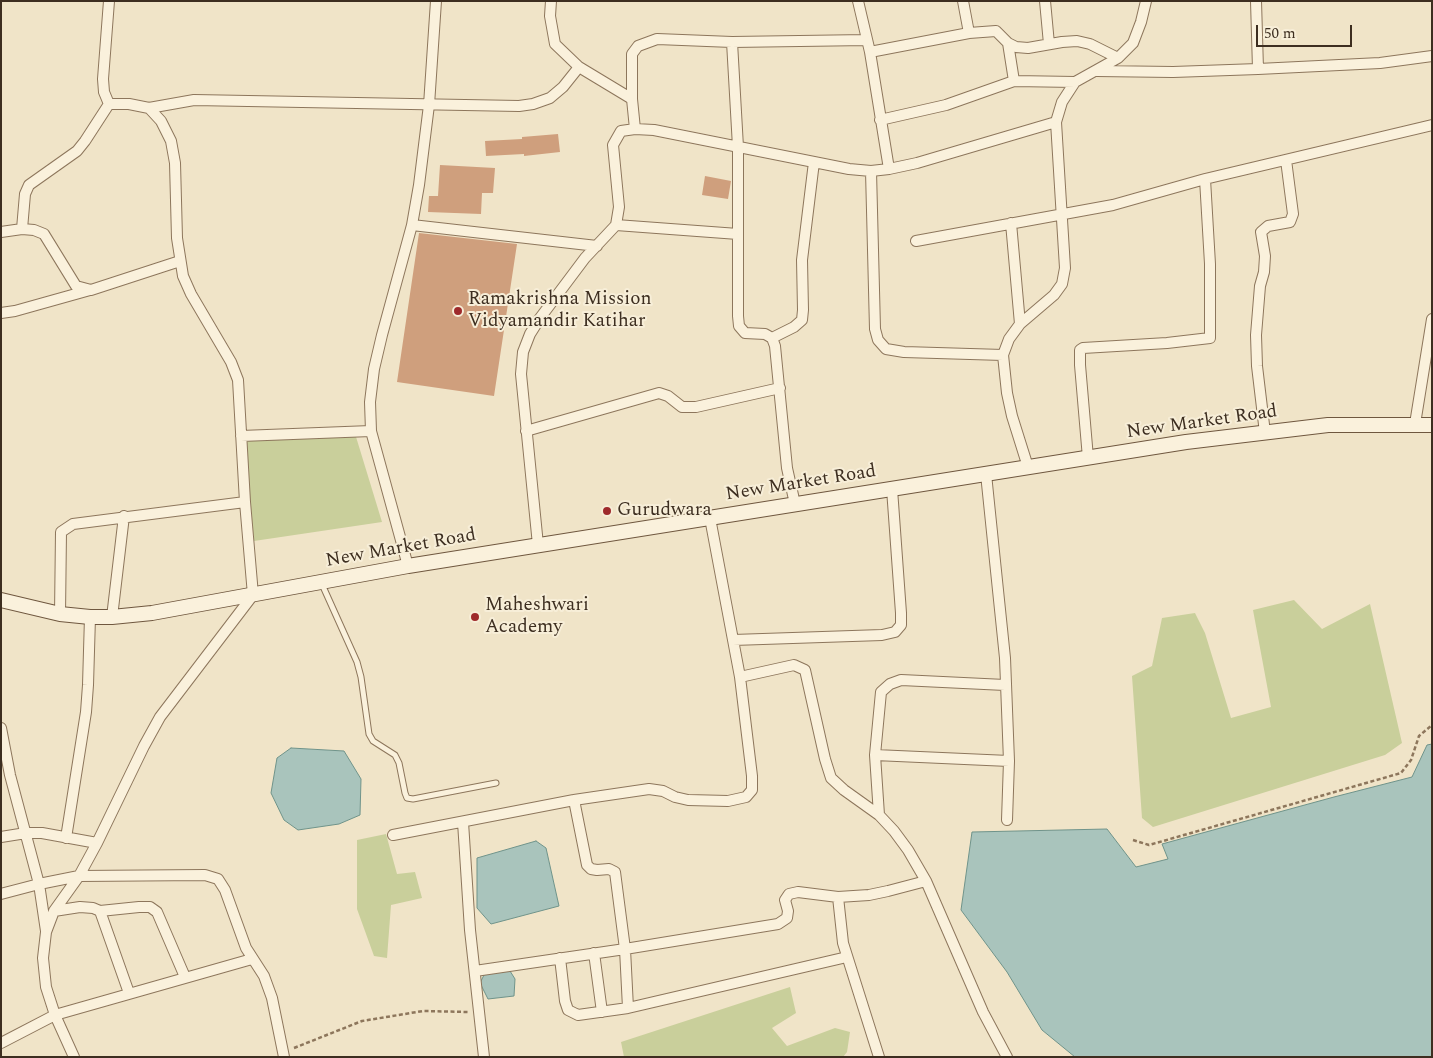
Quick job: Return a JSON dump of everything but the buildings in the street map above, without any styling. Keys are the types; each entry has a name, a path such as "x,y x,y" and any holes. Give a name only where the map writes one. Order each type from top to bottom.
{"street":[{"path":"109,1 102,79 104,92 109,104"},
{"path":"408,566 371,431 370,402 374,369 382,335 412,225 429,105 436,1"},
{"path":"551,1 550,16 554,44 579,68 632,98"},
{"path":"858,1 870,52 889,169"},
{"path":"963,1 969,33"},
{"path":"1046,1 1049,44"},
{"path":"880,120 946,105 1014,81 1075,82 1118,58 1133,43 1146,1"},
{"path":"1256,1 1258,69"},
{"path":"870,52 969,33 996,31 1008,43 1016,47 1028,48 1077,41 1090,44 1118,58"},
{"path":"635,129 632,98 632,54 638,46 657,39 732,42 867,40"},
{"path":"732,42 738,147 739,326 745,333 764,334 772,338 775,346 787,468 795,504"},
{"path":"1008,43 1014,81"},
{"path":"1096,71 1173,72 1258,69 1380,63 1432,56"},
{"path":"109,104 129,104 149,108 194,100 519,106 550,98 563,87 579,68"},
{"path":"1028,467 1007,393 1003,355 1009,339 1020,324 1054,295 1062,284 1065,268 1056,122 1062,102 1075,82"},
{"path":"22,229 25,194 29,185 77,151 109,104"},
{"path":"74,1057 55,1015 46,987 43,958 46,932 54,911 79,876 160,717 253,595 244,502 238,380 231,362 191,294 183,276 177,238 176,163 171,141 162,121 149,108"},
{"path":"538,545 521,374 523,352 530,334 585,258 616,225 618,207 613,145 621,131 635,129 654,130 850,169 871,171 917,163 1056,122"},
{"path":"916,241 1122,203 1205,179 1432,125"},
{"path":"1264,433 1257,366 1256,335 1260,286 1264,272 1261,232 1268,226 1290,222 1293,214 1286,160"},
{"path":"772,338 794,327 802,320 802,260 814,162"},
{"path":"871,171 875,328 878,340 886,349 904,352 1003,355"},
{"path":"1088,458 1080,350 1083,348 1167,343 1210,338 1210,264 1205,179"},
{"path":"1012,223 1020,324"},
{"path":"412,225 597,246"},
{"path":"616,225 738,234"},
{"path":"1,232 22,229 34,230 44,234 76,286 90,290"},
{"path":"1,313 15,311 90,290 180,261"},
{"path":"1415,424 1432,319"},
{"path":"526,431 659,393 668,396 682,407 696,407 780,388"},
{"name":"New Market Road","path":"1,600 60,614 90,617 152,613 408,566 1186,442 1328,425 1432,425"},
{"path":"240,436 371,431"},
{"path":"986,474 1002,623 1009,761 1007,820"},
{"path":"733,640 882,635 894,632 901,624 892,489"},
{"path":"60,614 61,532 73,524 244,502"},
{"path":"112,617 124,516"},
{"path":"392,835 574,800 649,789 663,791 675,797 688,800 728,801 746,797 752,790 752,776 740,677 710,518"},
{"path":"66,838 86,712 90,617"},
{"path":"740,677 794,665 805,670 831,778 844,790 879,815 903,843 926,881 983,1012 1007,1057"},
{"path":"879,815 875,755 881,692 890,684 900,680 1005,685"},
{"path":"1,728 6,777 26,833 39,884 46,932"},
{"path":"875,755 1009,761"},
{"path":"574,800 587,865 591,869 609,869 615,872 625,949 628,1008"},
{"path":"463,822 470,930 484,1057"},
{"path":"1,836 26,833 42,834 97,843"},
{"path":"1,894 79,876 205,875 218,879 246,948 264,976 272,998 284,1054"},
{"path":"475,971 778,924 787,918 788,911 785,900 789,894 798,892 838,897 888,892 926,881"},
{"path":"838,897 843,944 879,1057"},
{"path":"54,911 80,907 100,911 139,906 150,907 158,912 185,977"},
{"path":"100,911 129,993"},
{"path":"594,953 602,1012"},
{"path":"560,958 568,1010 578,1015 628,1008 847,957"},
{"path":"1,1043 55,1015 252,959"}],"lane":[{"path":"320,582 357,662 369,734 373,741 395,755 399,763 407,798 413,799 496,782"}],"path":[{"path":"1133,840 1149,845 1401,773 1411,760 1419,736 1432,725"},
{"path":"284,1054 362,1021 423,1011 479,1012"}],"green space":[{"path":"353,427 382,522 254,541 242,442"},
{"path":"1294,600 1322,629 1370,604 1402,743 1385,755 1153,827 1142,818 1132,676 1152,666 1162,618 1195,613 1205,633 1231,718 1271,707 1253,610"},
{"path":"386,834 397,874 415,872 422,898 391,905 387,958 374,956 357,909 357,840"},
{"path":"790,987 796,1013 772,1028 787,1046 835,1028 850,1032 847,1052 843,1057 624,1057 621,1042"}],"water":[{"path":"1432,744 1432,1057 1075,1057 1042,1030 1007,972 961,910 972,832 1107,829 1136,867 1168,859 1162,844 1412,777 1427,745"},
{"path":"291,748 344,751 361,779 360,815 339,824 298,830 284,820 271,793 277,758"},
{"path":"536,841 546,848 559,906 491,924 477,908 477,858"},
{"path":"487,969 510,971 515,979 514,996 488,999 480,983"}],"place":[{"name":"Ramakrishna Mission Vidyamandir Katihar","path":"458,311"},
{"name":"Gurudwara","path":"607,511"},
{"name":"Maheshwari Academy","path":"475,617"}]}
